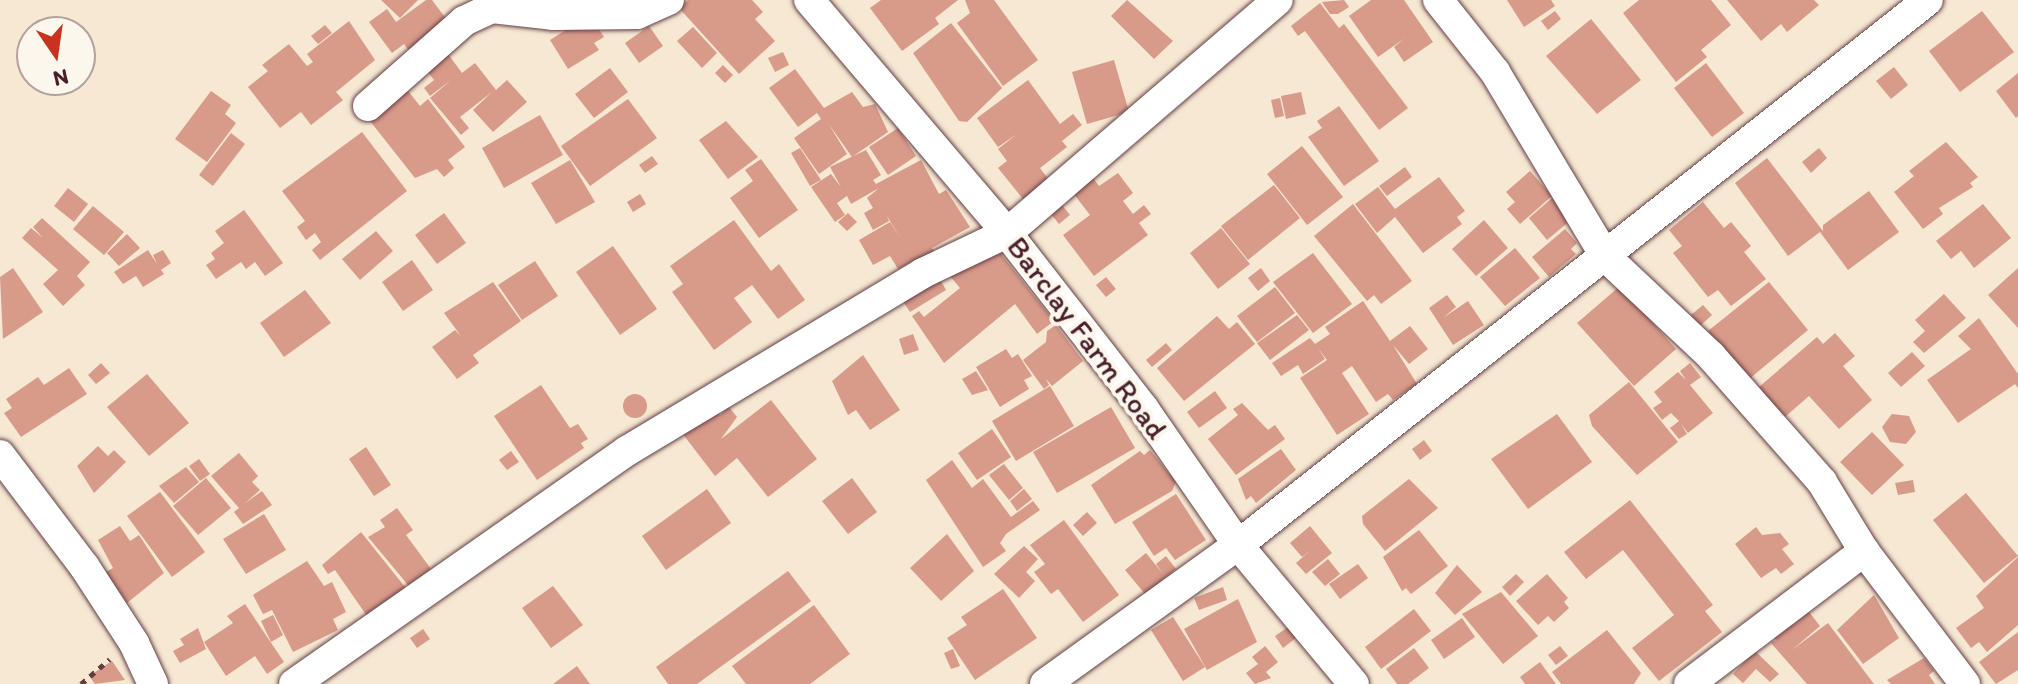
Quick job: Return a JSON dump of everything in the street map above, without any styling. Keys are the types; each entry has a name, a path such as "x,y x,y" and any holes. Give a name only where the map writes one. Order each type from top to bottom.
{"street":[{"path":"368,106 440,40 492,8 553,15 637,14 669,0"},
{"name":"Barclay Farm Road","path":"809,0 1007,233 1144,409 1238,545 1354,684"},
{"path":"294,684 627,451 923,273 1007,233 1278,0"},
{"path":"1438,0 1495,72 1605,256 1711,356 1822,482 1864,551 1965,684"},
{"path":"1045,684 1238,545 1928,0"},
{"path":"0,455 84,566 134,643 153,684"},
{"path":"1689,684 1864,551"}],"path":[{"path":"81,684 134,643"}],"building":[{"path":"381,0 418,0 400,18"},
{"path":"426,0 432,0 453,28 413,56 404,44 392,53 369,22 387,9 396,22"},
{"path":"688,0 752,0 763,12 755,19 775,41 739,74 679,8"},
{"path":"881,0 958,0 935,18 939,24 902,51 870,8"},
{"path":"965,0 994,0 1038,60 1003,86 957,23 970,13"},
{"path":"1127,0 1173,41 1154,59 1111,16"},
{"path":"1344,0 1349,7 1338,14 1330,14 1322,2"},
{"path":"1371,0 1404,0 1433,42 1404,62 1394,47 1405,38 1378,57 1349,16"},
{"path":"1507,0 1551,0 1555,6 1524,27"},
{"path":"1639,0 1711,0 1731,25 1701,50 1707,57 1676,82 1623,13"},
{"path":"1727,0 1814,0 1819,5 1787,32 1781,24 1761,41"},
{"path":"1320,3 1339,28 1344,24 1408,108 1379,130 1305,31 1298,36 1291,26"},
{"path":"1555,11 1561,19 1548,30 1541,21"},
{"path":"1982,11 2014,52 1960,92 1929,51"},
{"path":"1591,19 1641,80 1597,114 1546,56"},
{"path":"593,20 604,37 594,43 599,50 568,69 550,40 580,21"},
{"path":"349,21 375,60 336,92 343,100 311,125 301,112 280,128 248,87 268,71 262,65 289,44 307,66 313,62 307,54"},
{"path":"951,23 1002,88 967,122 959,121 913,53"},
{"path":"325,25 332,33 318,44 311,36"},
{"path":"649,26 663,46 639,63 625,43"},
{"path":"693,27 717,53 702,68 677,41"},
{"path":"440,43 462,73 475,63 496,90 507,80 527,102 493,132 473,110 492,92 460,117 469,128 461,135 430,98 451,80 430,96 424,88 434,80 418,60"},
{"path":"783,52 789,65 775,72 768,58"},
{"path":"1114,60 1129,112 1087,124 1072,72"},
{"path":"1706,63 1744,113 1712,137 1674,88"},
{"path":"723,65 733,75 725,83 715,73"},
{"path":"1894,67 1908,85 1891,99 1876,81"},
{"path":"610,68 628,92 594,118 575,94"},
{"path":"795,69 824,108 852,92 863,107 875,104 888,132 852,157 828,123 847,154 819,174 794,138 821,119 817,113 798,127 769,88"},
{"path":"2018,73 2018,116 2016,118 1996,91"},
{"path":"1028,80 1060,124 1073,114 1082,125 1062,141 1067,147 1040,168 1052,184 1027,204 998,168 1007,161 998,149 1017,134 998,147 977,118"},
{"path":"405,87 420,106 428,99 465,147 448,160 454,168 444,177 437,169 415,178 366,116"},
{"path":"211,91 231,105 225,114 236,123 207,162 175,139"},
{"path":"1301,92 1306,114 1286,119 1281,96"},
{"path":"1280,98 1284,116 1275,118 1271,100"},
{"path":"628,99 657,138 590,186 561,146"},
{"path":"1339,106 1379,161 1344,186 1308,137 1322,128 1317,121"},
{"path":"540,115 563,155 504,188 482,148"},
{"path":"726,121 758,157 728,179 699,140"},
{"path":"898,128 916,156 888,175 869,147"},
{"path":"362,132 407,191 320,260 312,250 321,242 315,233 306,240 297,227 305,221 282,191"},
{"path":"231,133 245,144 213,186 199,175"},
{"path":"1946,142 1978,177 1970,183 1973,187 1939,208 1943,214 1923,229 1894,192 1914,176 1909,171"},
{"path":"1302,146 1343,197 1307,225 1267,174"},
{"path":"800,148 821,180 810,186 791,153"},
{"path":"1819,148 1827,158 1811,173 1802,162"},
{"path":"866,150 881,175 873,180 876,184 921,160 939,194 946,190 970,227 932,248 936,254 918,264 915,260 898,269 890,256 873,265 859,240 890,222 901,239 887,216 889,221 873,230 864,213 873,208 867,198 879,188 851,204 847,196 837,203 845,215 835,222 811,187 831,174 841,187 830,167"},
{"path":"652,156 658,164 645,173 639,165"},
{"path":"1767,158 1823,231 1823,225 1869,191 1899,232 1848,270 1820,232 1788,256 1735,183"},
{"path":"761,159 798,210 759,238 730,198 753,181 745,170"},
{"path":"570,160 595,202 556,224 531,183"},
{"path":"1405,167 1412,177 1387,196 1379,186"},
{"path":"1530,171 1552,196 1520,224 1507,209 1515,202 1506,192"},
{"path":"1118,173 1133,193 1123,201 1133,214 1144,205 1151,214 1139,223 1148,235 1094,276 1063,235 1090,215 1073,193 1093,178 1099,186"},
{"path":"1439,177 1465,211 1457,217 1462,224 1423,253 1395,217 1377,233 1355,204 1378,187 1395,209"},
{"path":"1274,185 1300,218 1248,260 1221,226"},
{"path":"68,188 88,204 74,222 54,206"},
{"path":"640,194 646,204 633,212 627,202"},
{"path":"1552,198 1571,220 1547,240 1529,218"},
{"path":"1703,202 1724,228 1731,222 1751,246 1744,252 1766,279 1731,306 1718,290 1708,297 1673,253 1682,246 1669,230"},
{"path":"1353,204 1412,281 1381,304 1374,295 1367,301 1314,236"},
{"path":"1983,204 2011,238 1974,268 1961,251 1951,259 1936,241"},
{"path":"1062,205 1070,215 1059,224 1051,214"},
{"path":"93,206 124,232 104,255 73,229"},
{"path":"244,210 283,263 265,276 255,262 246,269 241,262 216,279 206,265 215,259 211,253 224,243 215,231"},
{"path":"444,213 466,243 437,264 415,235"},
{"path":"848,213 857,222 847,231 838,222"},
{"path":"42,218 90,262 77,276 85,285 63,306 43,284 58,270 22,238 31,228 43,238 33,227"},
{"path":"734,220 771,271 779,264 805,300 778,319 752,285 734,298 752,322 714,350 672,292 683,284 670,266"},
{"path":"1484,220 1508,248 1476,276 1452,249"},
{"path":"1221,228 1250,264 1218,289 1190,253"},
{"path":"1565,229 1577,243 1571,249 1576,254 1549,277 1532,257"},
{"path":"376,231 393,251 360,280 342,259"},
{"path":"127,234 140,248 119,266 107,253"},
{"path":"993,244 1054,321 1037,334 1015,304 944,363 912,316 919,311 924,317 960,288 950,276"},
{"path":"613,246 657,309 620,335 576,272"},
{"path":"1515,248 1540,278 1505,306 1480,277"},
{"path":"148,250 157,264 153,255 163,250 171,263 161,270 164,274 143,287 136,276 123,284 114,272"},
{"path":"1313,253 1352,304 1313,333 1273,282"},
{"path":"412,260 433,290 403,311 382,282"},
{"path":"535,261 558,296 522,320 498,285"},
{"path":"13,268 43,312 3,339 0,277"},
{"path":"1261,268 1270,281 1258,291 1248,278"},
{"path":"2018,268 2018,328 1988,295"},
{"path":"937,274 946,290 910,312 898,294"},
{"path":"1106,277 1116,289 1106,297 1096,285"},
{"path":"493,282 521,321 473,355 479,363 457,379 432,347 455,330 461,336 444,313"},
{"path":"1769,282 1808,330 1748,380 1708,331"},
{"path":"1620,286 1676,349 1634,386 1577,323"},
{"path":"1275,287 1295,313 1257,342 1237,316"},
{"path":"305,290 331,323 284,357 260,323"},
{"path":"1944,294 1966,318 1924,353 1913,342 1925,331 1915,320"},
{"path":"1447,295 1456,307 1443,318 1468,301 1484,325 1453,345 1429,308"},
{"path":"1363,301 1390,341 1410,326 1428,349 1409,364 1393,345 1417,384 1393,400 1388,394 1376,402 1352,366 1342,373 1369,414 1337,435 1300,378 1327,360 1318,348 1325,359 1303,374 1298,365 1281,376 1272,363 1310,338 1315,344 1330,334 1325,327"},
{"path":"1703,305 1712,315 1700,326 1691,315"},
{"path":"1297,315 1309,330 1270,360 1257,343"},
{"path":"1217,316 1229,329 1237,322 1255,344 1184,401 1157,368"},
{"path":"1979,318 2018,374 2018,388 2015,384 1958,423 1927,380 1971,349 1958,336"},
{"path":"1056,325 1083,361 1052,386 1046,379 1049,385 1044,389 1023,360 1046,342 1047,331"},
{"path":"1835,333 1855,356 1843,366 1872,400 1839,429 1809,396 1778,423 1752,393 1817,337 1823,344"},
{"path":"913,334 919,350 904,355 899,339"},
{"path":"1166,343 1172,350 1152,367 1146,360"},
{"path":"1006,349 1012,358 1018,354 1032,376 1024,380 1029,389 1000,407 976,367"},
{"path":"1912,352 1925,366 1901,387 1888,373"},
{"path":"863,355 900,410 870,430 856,410 848,415 832,381"},
{"path":"101,363 110,373 96,384 88,375"},
{"path":"1690,363 1701,377 1690,385 1713,413 1688,433 1681,424 1687,434 1679,439 1670,428 1679,421 1671,413 1662,420 1653,408 1662,402 1654,392 1678,372 1686,380 1680,371"},
{"path":"69,368 87,394 21,437 4,413 12,408 6,399 38,377 44,385"},
{"path":"976,371 988,390 972,395 962,379"},
{"path":"147,374 189,423 149,456 107,407"},
{"path":"1629,382 1678,442 1637,475 1592,426 1589,415"},
{"path":"541,385 570,428 578,424 588,439 581,443 584,448 537,480 494,416"},
{"path":"1050,386 1074,426 1016,461 992,421"},
{"path":"1215,391 1227,408 1199,428 1187,412"},
{"path":"635,394 644,397 647,406 644,415 635,418 626,415 623,406 626,397"},
{"path":"771,400 817,459 768,497 737,458 715,476 682,433 714,408 720,415 729,407 737,417 721,439"},
{"path":"1242,403 1268,430 1275,425 1285,439 1236,475 1208,439 1238,415 1233,409"},
{"path":"1111,407 1135,448 1057,493 1033,452"},
{"path":"1557,414 1592,462 1528,509 1491,459"},
{"path":"1892,414 1909,416 1916,432 1906,444 1890,442 1882,427"},
{"path":"992,429 1011,457 977,480 958,453"},
{"path":"1872,432 1904,465 1872,495 1840,462"},
{"path":"1424,440 1432,451 1420,460 1412,449"},
{"path":"98,446 108,456 114,450 126,462 94,493 77,466"},
{"path":"366,447 391,485 374,496 349,459"},
{"path":"1281,449 1296,470 1256,503 1251,496 1246,500 1238,479"},
{"path":"1150,450 1176,482 1172,491 1115,524 1091,485 1140,451 1144,455"},
{"path":"511,451 519,462 507,470 499,460"},
{"path":"239,453 258,476 252,482 260,490 244,504 262,491 272,505 243,524 234,512 239,508 211,476"},
{"path":"199,459 210,474 200,481 189,466"},
{"path":"952,460 972,488 983,479 1011,517 1033,501 1040,510 1006,534 1000,543 1006,551 983,567 926,480"},
{"path":"1004,464 1023,488 1009,500 989,475"},
{"path":"186,467 199,482 174,503 159,486"},
{"path":"206,478 231,508 198,535 173,506"},
{"path":"852,478 877,512 848,534 822,501"},
{"path":"1409,479 1438,508 1385,551 1363,524 1362,516"},
{"path":"1913,480 1915,492 1898,495 1895,483"},
{"path":"707,489 731,523 666,570 642,536"},
{"path":"1024,489 1032,499 1017,511 1010,501"},
{"path":"160,492 205,552 172,577 127,516"},
{"path":"1966,493 2018,556 1984,583 1933,520"},
{"path":"1176,494 1206,540 1175,560 1166,548 1154,556 1132,522"},
{"path":"1630,500 1713,605 1705,611 1722,632 1659,681 1632,648 1674,615 1623,550 1586,579 1564,552"},
{"path":"397,508 413,530 406,535 431,569 408,585 368,537 385,527 380,520"},
{"path":"1087,512 1097,523 1083,536 1073,525"},
{"path":"264,514 286,550 246,574 223,539"},
{"path":"1064,520 1119,595 1083,622 1058,589 1051,594 1034,572 1045,564 1030,545"},
{"path":"120,526 130,541 139,535 164,573 127,603 106,572 113,568 98,540"},
{"path":"1310,526 1332,553 1306,574 1296,563 1311,550 1302,557 1290,543"},
{"path":"1756,527 1762,535 1780,533 1789,544 1782,549 1794,564 1781,574 1776,568 1761,578 1735,544"},
{"path":"1419,530 1448,566 1411,594 1406,588 1402,591 1383,557"},
{"path":"361,532 409,592 367,616 335,570 328,574 322,565"},
{"path":"947,534 974,571 941,601 910,568"},
{"path":"1024,546 1038,559 1026,572 1035,581 1019,598 994,574"},
{"path":"1146,553 1163,574 1156,564 1166,556 1176,569 1145,594 1125,570"},
{"path":"2018,557 2018,625 1987,652 1979,642 1971,648 1956,628 1984,608 1976,596"},
{"path":"1328,559 1340,574 1325,586 1312,572"},
{"path":"307,561 324,586 332,582 346,612 333,619 338,630 293,652 272,610 263,614 253,595"},
{"path":"1358,564 1368,578 1340,599 1329,584"},
{"path":"1457,565 1482,592 1455,615 1435,593"},
{"path":"788,571 811,601 697,684 668,684 656,667"},
{"path":"1516,574 1524,582 1510,596 1502,587"},
{"path":"1547,574 1568,598 1564,602 1569,608 1554,622 1548,616 1538,625 1516,601"},
{"path":"553,586 583,625 551,648 522,608"},
{"path":"1223,587 1227,600 1199,610 1194,598"},
{"path":"1003,589 1037,638 975,680 947,638 967,625 961,617"},
{"path":"1501,592 1538,636 1503,664 1462,614"},
{"path":"1874,595 1899,638 1863,664 1837,630"},
{"path":"1238,599 1257,642 1207,670 1184,629"},
{"path":"245,604 284,662 267,674 255,656 226,676 204,642 233,623 227,616"},
{"path":"814,605 850,654 810,684 746,684 732,666"},
{"path":"1414,609 1431,631 1381,669 1365,647"},
{"path":"1809,612 1820,626 1792,650 1828,623 1874,684 1807,684 1771,643 1776,640 1770,633 1788,619 1793,625"},
{"path":"273,615 283,635 271,642 261,621"},
{"path":"1173,617 1205,667 1183,681 1151,630"},
{"path":"1462,618 1475,637 1444,659 1431,640"},
{"path":"1288,627 1296,638 1283,648 1275,636"},
{"path":"198,628 206,649 180,663 173,651 184,645 180,639"},
{"path":"423,629 430,639 417,648 410,638"},
{"path":"1607,630 1641,673 1634,684 1561,684 1552,672"},
{"path":"2018,632 2018,670 1996,684 1979,662"},
{"path":"1265,646 1278,662 1266,672 1271,678 1255,684 1246,673 1258,664 1252,657"},
{"path":"1560,646 1568,656 1556,665 1548,655"},
{"path":"1414,648 1429,668 1408,684 1397,684 1386,669"},
{"path":"953,649 960,666 951,669 944,653"},
{"path":"1755,651 1779,674 1770,682 1756,669 1743,683 1733,674"},
{"path":"1924,658 1934,671 1929,675 1935,684 1891,684 1887,680"},
{"path":"112,661 125,680 95,684 89,676"},
{"path":"1540,662 1556,684 1525,684 1520,677"},
{"path":"577,666 590,684 553,684"}]}
